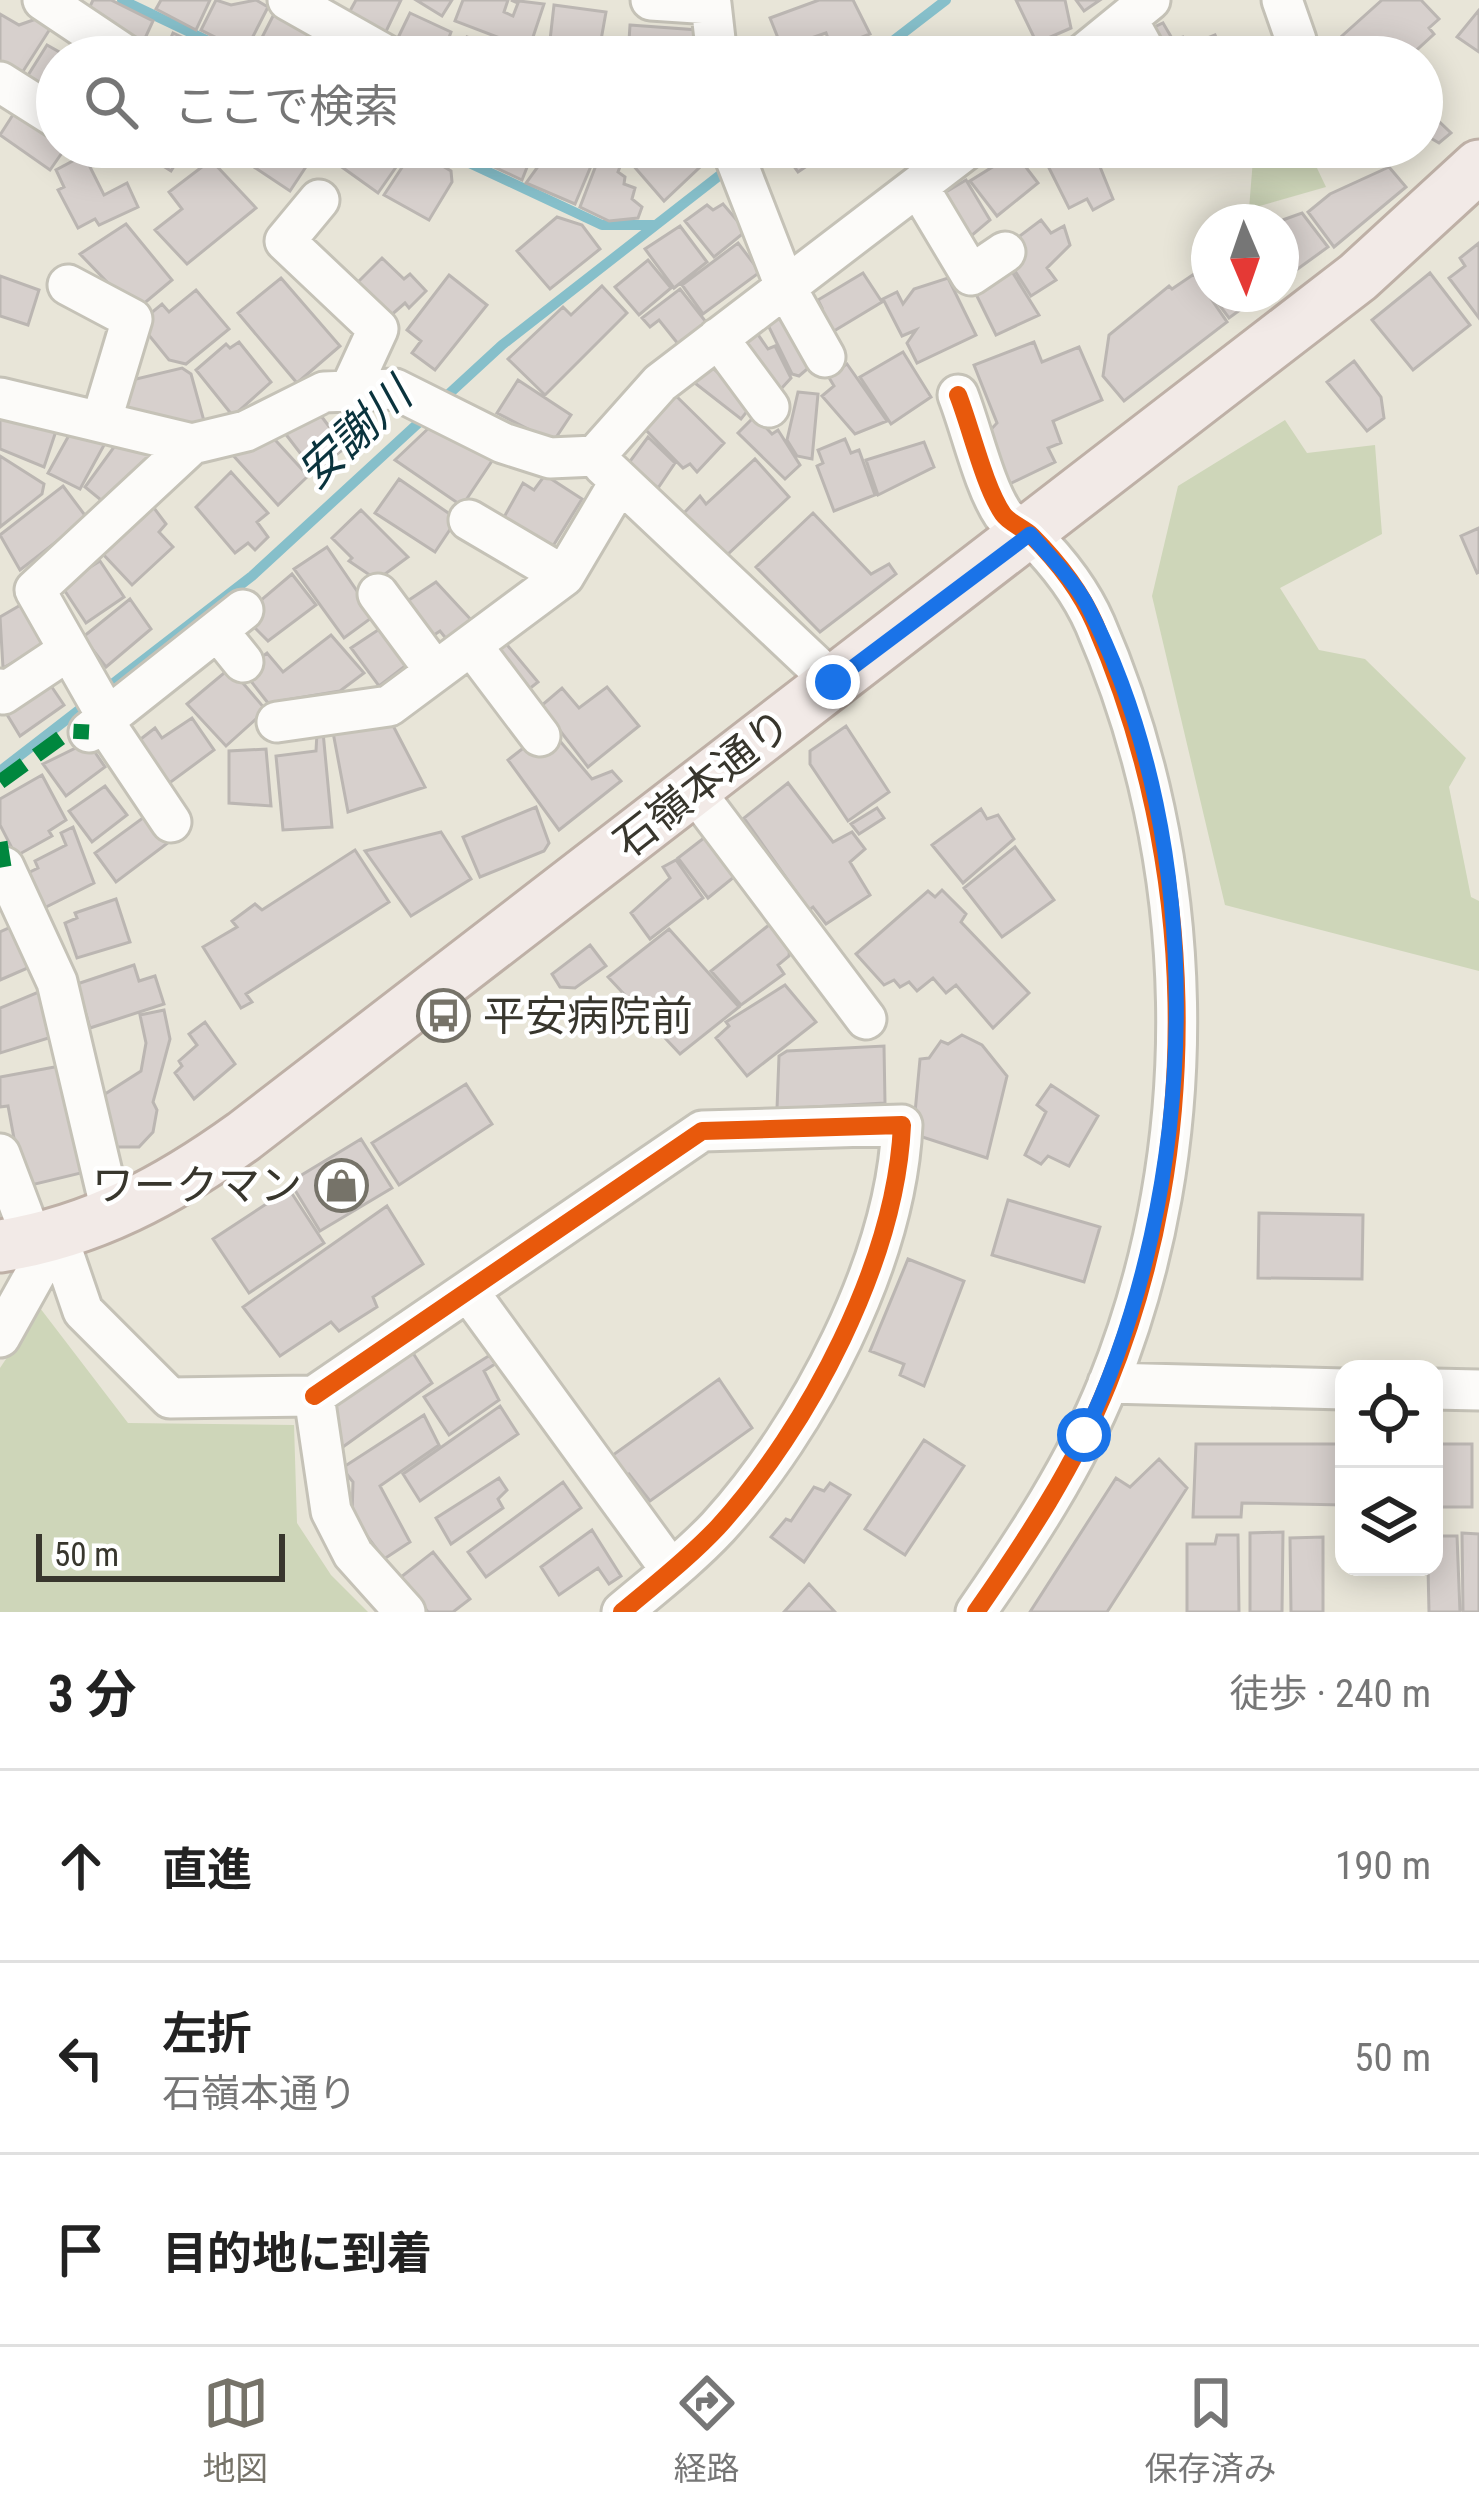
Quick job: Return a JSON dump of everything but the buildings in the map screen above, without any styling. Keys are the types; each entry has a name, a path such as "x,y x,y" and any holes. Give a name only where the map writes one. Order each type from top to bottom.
{"main road":[{"name":"石嶺本通り","path":"30,1241 112,1215 158,1193 244,1136 1358,277 1479,166"}],"street":[{"path":"43,0 97,36"},
{"path":"288,0 339,13 365,36"},
{"path":"651,0 711,4 715,36"},
{"path":"1282,0 1295,36"},
{"path":"1105,36 1138,9"},
{"path":"0,82 36,105"},
{"path":"738,168 785,286 825,357"},
{"path":"277,722 389,706 564,576 607,470 660,383 943,168"},
{"path":"919,188 971,275 1005,252"},
{"path":"301,207 285,241 378,329 350,392"},
{"path":"68,285 132,320 101,422"},
{"path":"718,338 769,407"},
{"path":"0,398 192,444 246,431 324,392 395,389 503,443 607,470 833,682"},
{"path":"958,395 1004,515 1030,534 1084,600 1130,717 1156,815 1174,947 1174,1098 1166,1172 1108,1383 1050,1499 976,1612"},
{"path":"171,822 90,699 34,590 192,444"},
{"path":"469,520 564,576"},
{"path":"378,594 435,670"},
{"path":"0,689 3,694 90,699 230,621 243,662"},
{"path":"472,646 540,736"},
{"path":"692,789 866,1019"},
{"path":"8,894 57,982 112,1215"},
{"path":"0,1154 30,1241 83,1311 170,1398 314,1396 702,1131 902,1125 901,1162 884,1224 827,1369 776,1452 718,1526 622,1612"},
{"path":"0,1337 30,1241"},
{"path":"468,1291 671,1570"},
{"path":"1108,1383 1335,1389"},
{"path":"1443,1389 1479,1390"},
{"path":"314,1396 331,1511 353,1554 405,1612"}],"green space":[{"path":"1252,168 1317,168 1326,187 1266,204 1249,204"},
{"path":"1285,420 1307,453 1375,445 1382,534 1280,588 1319,650 1365,659 1466,758 1449,787 1471,897 1479,901 1479,971 1225,905 1152,596 1178,486"},
{"path":"40,1308 128,1423 294,1425 297,1523 331,1575 368,1612 0,1612 0,1368"}],"waterway":[{"path":"122,0 198,36"},
{"name":"安謝川","path":"899,36 946,0"},
{"path":"480,168 602,225 654,225"},
{"name":"安謝川","path":"439,403 502,345 729,168"},
{"name":"安謝川","path":"102,692 252,576 426,416"},
{"name":"安謝川","path":"0,771 88,703"}],"marked path":[{"path":"0,782 70,731 89,732"},
{"path":"0,842 4,867"}],"cycle path":[{"path":"958,395 996,502 1006,517 1050,555 1083,600 1129,715 1154,809 1170,905 1176,1002 1174,1100 1161,1197 1140,1292 1108,1384 1080,1444 1031,1530 976,1612"},
{"path":"314,1396 702,1131 902,1125 884,1231 842,1340 815,1392 752,1487 718,1527 622,1612"}],"place":[{"name":"平安病院前","path":"444,1016"},
{"name":"ワークマン","path":"341,1185"}],"route":[{"path":"833,682 1030,534 1084,600 1130,717 1167,878 1177,1016 1174,1098 1166,1172 1140,1279 1108,1383 1084,1435"}]}
